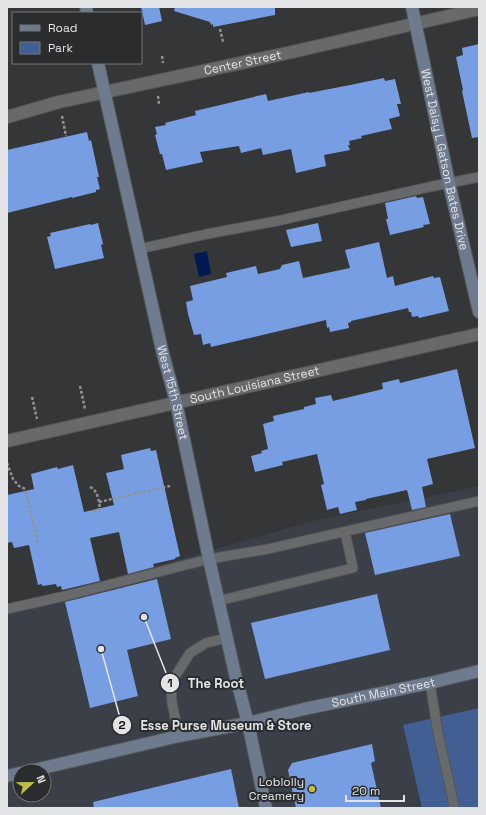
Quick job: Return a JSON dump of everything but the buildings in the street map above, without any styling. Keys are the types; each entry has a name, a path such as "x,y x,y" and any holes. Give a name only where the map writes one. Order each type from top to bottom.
{"street":[{"name":"West Daisy L Gatson Bates Drive","path":"412,7 449,183 479,312"},
{"name":"Center Street","path":"7,117 59,102 292,52 479,9"},
{"name":"West 15th Street","path":"98,64 162,350 176,402 208,559 248,723 266,808"},
{"name":"South Louisiana Street","path":"7,441 479,334"},
{"name":"South Main Street","path":"52,766 179,736 248,723 304,709 430,683 479,671"}],"lane":[{"path":"139,249 479,177"},
{"path":"7,609 65,596 208,559 268,549 479,501"},
{"path":"218,601 353,568 345,532"},
{"path":"179,736 172,703 171,684 190,653 206,643 227,638"},
{"path":"430,683 436,721 454,808"}],"path":[{"path":"220,29 223,42"},
{"path":"80,386 89,423"},
{"path":"32,397 33,402"},
{"path":"7,463 13,479 25,489 38,543"},
{"path":"99,502 170,486"},
{"path":"90,487 95,490 100,509 92,512"}],"shaded area":[{"path":"207,251 211,274 199,277 194,254"},
{"path":"479,486 479,808 7,808 7,609 313,521"}],"green space":[{"path":"479,708 479,808 422,808 403,725"}],"place":[{"name":"The Root","path":"144,617"},
{"name":"Esse Purse Museum & Store","path":"101,649"},
{"name":"Loblolly Creamery","path":"312,789"}]}
